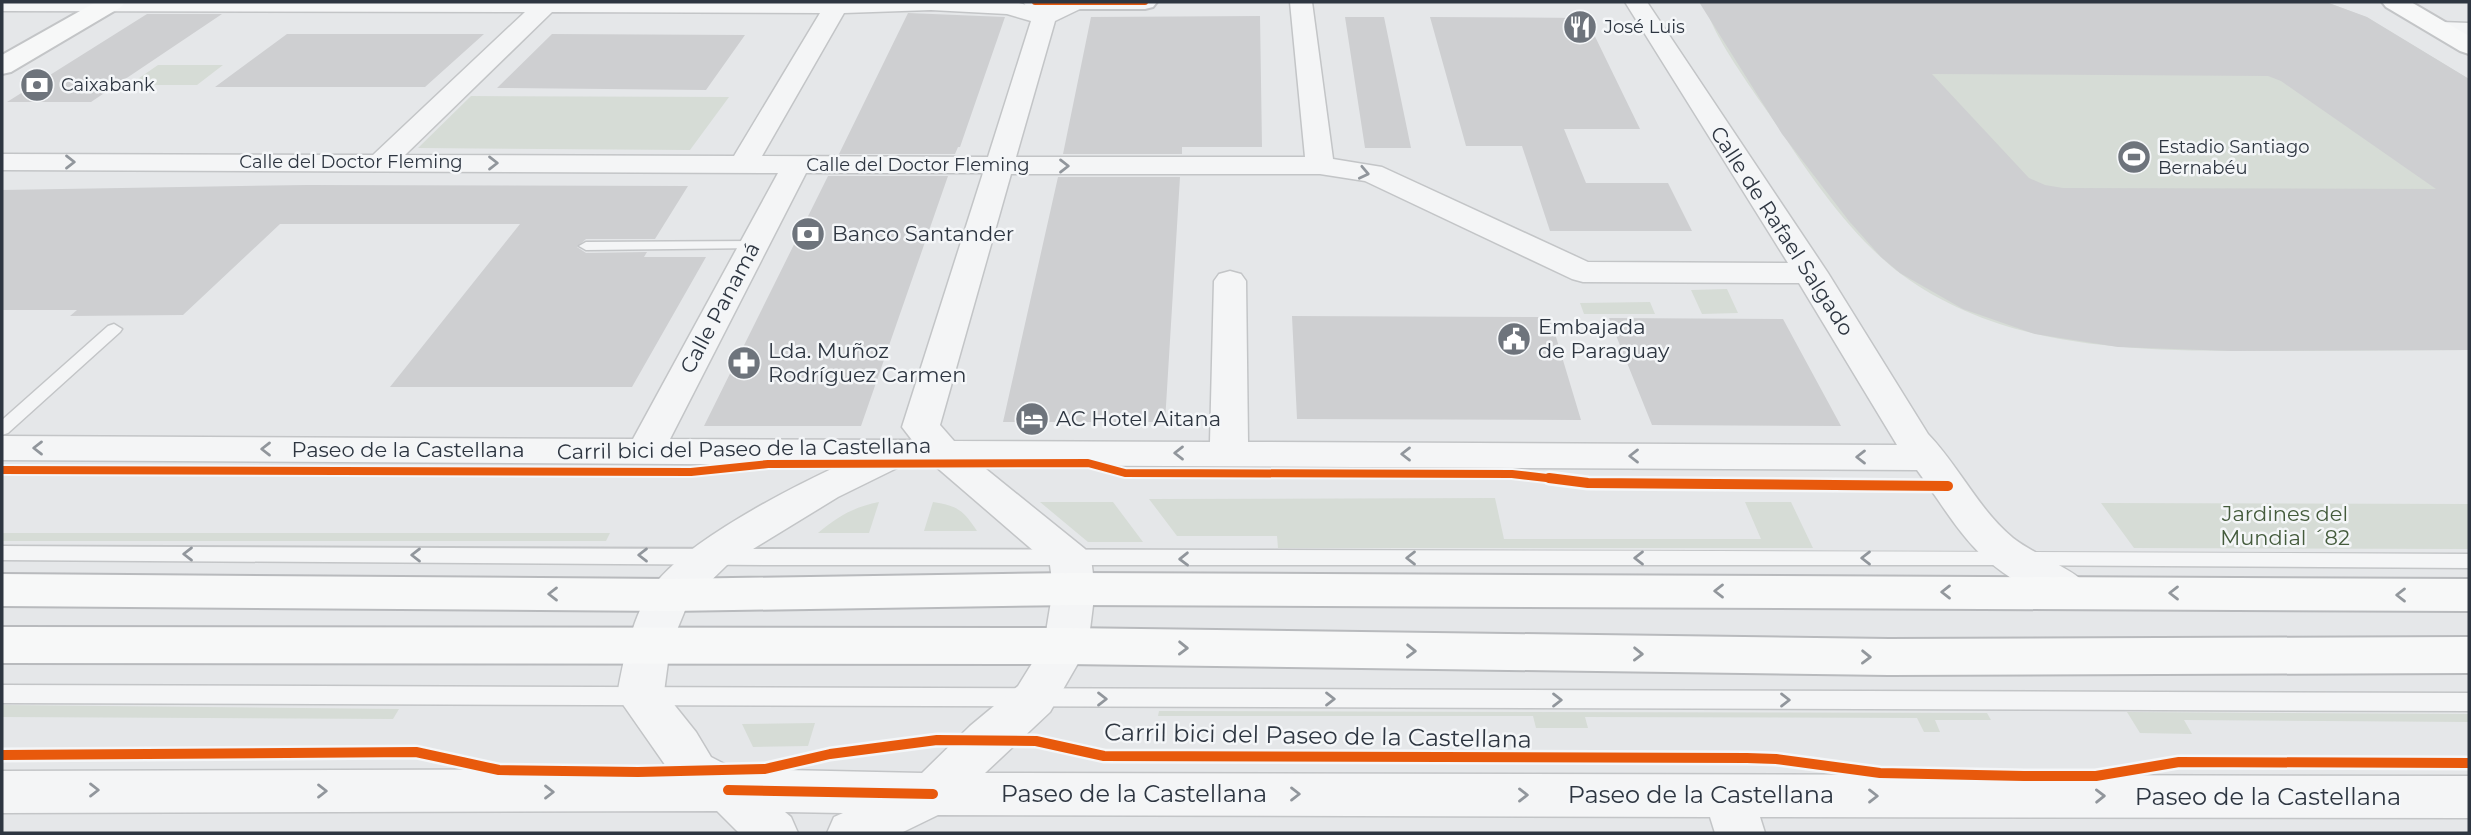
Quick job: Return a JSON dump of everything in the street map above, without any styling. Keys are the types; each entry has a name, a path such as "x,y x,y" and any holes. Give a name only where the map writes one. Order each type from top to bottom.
{"main road":[{"path":"2393,2 2469,46"},
{"path":"2,42 68,3"},
{"path":"2,66 111,3"},
{"path":"2,590 670,594 1072,574 2072,592 2469,595"},
{"path":"2,645 1066,646 1889,657 2469,656"}],"street":[{"path":"2,4 836,6 944,2 1040,9 1074,3 1145,2"},
{"path":"1301,2 1320,166"},
{"name":"Calle de Rafael Salgado","path":"1636,2 1783,235 1812,273 1914,442 1930,458"},
{"path":"382,162 546,5"},
{"path":"743,165 836,6"},
{"path":"852,833 933,794 987,740 1034,699 1066,646 1072,574 941,451 921,427 999,166 1040,9"},
{"path":"2441,29 2469,30"},
{"name":"Calle del Doctor Fleming","path":"2,162 1320,166 1372,173 1583,272 1812,273"},
{"name":"Calle Panamá","path":"645,451 796,165"},
{"path":"1229,453 1230,281"},
{"name":"Paseo de la Castellana","path":"2,448 1930,458"},
{"name":"Paseo de la Castellana","path":"728,790 694,771 679,746 640,696 648,647 670,594 712,555 824,488 898,452"},
{"path":"1930,458 1970,519 2008,558 2033,574 2072,592"},
{"name":"Paseo de la Castellana","path":"16,785 597,792 728,790 1734,814 2469,797"},
{"path":"728,790 773,833"}],"lane":[{"path":"586,246 754,245"},
{"path":"2,429 114,329"},
{"path":"2,553 712,555 1072,574 2008,558 2469,561"},
{"path":"2,694 2469,702"}],"green space":[{"name":"Estadio Santiago Bernabéu","path":"1713,2 2326,2 2366,17 2469,79 2469,350 2216,351 2121,347 2029,332 1984,319 1941,299 1901,274 1850,225 1819,187 1725,48 1709,17 1707,6"},
{"path":"158,65 223,65 197,85 129,85"},
{"path":"471,96 729,97 690,150 418,148"},
{"path":"1727,289 1738,313 1702,314 1691,290"},
{"path":"1650,302 1655,314 1584,314 1580,303"},
{"path":"1495,498 1504,539 1761,539 1745,502 1791,502 1813,548 1278,548 1277,536 1177,536 1149,499"},
{"path":"879,502 869,533 818,533 847,513"},
{"path":"933,502 959,510 977,531 924,531"},
{"path":"1040,502 1113,502 1143,542 1088,542"},
{"name":"Jardines del Mundial ´82","path":"2101,503 2469,504 2469,549 2134,548"},
{"path":"2,533 610,533 606,541 2,541"},
{"path":"2,705 399,709 393,719 2,717"},
{"path":"1159,711 1987,713 1991,720 1935,720 1940,732 1924,732 1917,718 1585,717 1588,728 1536,728 1533,716 1158,716"},
{"path":"2127,712 2469,714 2469,722 2184,720 2192,734 2140,733"},
{"path":"815,723 808,746 753,747 742,724"}],"building":[{"name":"Estadio Santiago Bernabéu","path":"1699,2 2326,2 2367,17 2469,79 2469,350 2231,351 2118,347 2035,334 1963,309 1900,273 1881,257 1849,221 1782,134","holes":["1932,74 2268,76 2281,81 2436,189 2063,188 2045,185 2029,178"]},
{"path":"908,13 1005,17 960,147 955,154 839,154"},
{"path":"147,14 222,14 91,102 7,102"},
{"path":"1260,16 1262,147 1182,147 1182,154 1063,154 1091,17"},
{"path":"1345,17 1384,17 1411,148 1365,148"},
{"path":"1430,17 1586,18 1640,129 1564,129 1586,183 1668,183 1692,231 1550,231 1522,146 1466,146"},
{"path":"287,34 484,34 425,87 215,87"},
{"path":"552,34 745,35 706,90 497,88"},
{"path":"828,176 948,176 861,426 704,426"},
{"path":"1058,177 1180,177 1165,422 1003,422"},
{"path":"307,185 688,186 655,239 586,239 577,247 586,253 647,252 644,257 706,257 632,387 390,387 520,224 280,224 183,315 70,316 77,310 2,310 2,190"},
{"path":"1292,316 1550,317 1581,420 1297,419"},
{"path":"1609,318 1783,319 1841,426 1652,425"}],"cycle path":[{"path":"1035,2 1145,2"},
{"name":"Carril bici del Paseo de la Castellana","path":"2,470 691,472 768,464 1088,463 1125,473 1512,474 1588,483 1948,486"},
{"name":"Carril bici del Paseo de la Castellana","path":"2,755 416,752 499,770 638,772 765,769 830,754 937,740 1036,741 1104,756 1747,758 1776,759 1880,773 2024,776 2096,776 2179,762 2469,763"},
{"path":"728,790 933,794"}],"place":[{"name":"José Luis","path":"1580,27"},
{"name":"Caixabank","path":"37,85"},
{"name":"Estadio Santiago Bernabéu","path":"2134,157"},
{"name":"Banco Santander","path":"808,234"},
{"name":"Embajada de Paraguay","path":"1514,339"},
{"name":"Lda. Muñoz Rodríguez Carmen","path":"744,363"},
{"name":"AC Hotel Aitana","path":"1032,419"}]}
